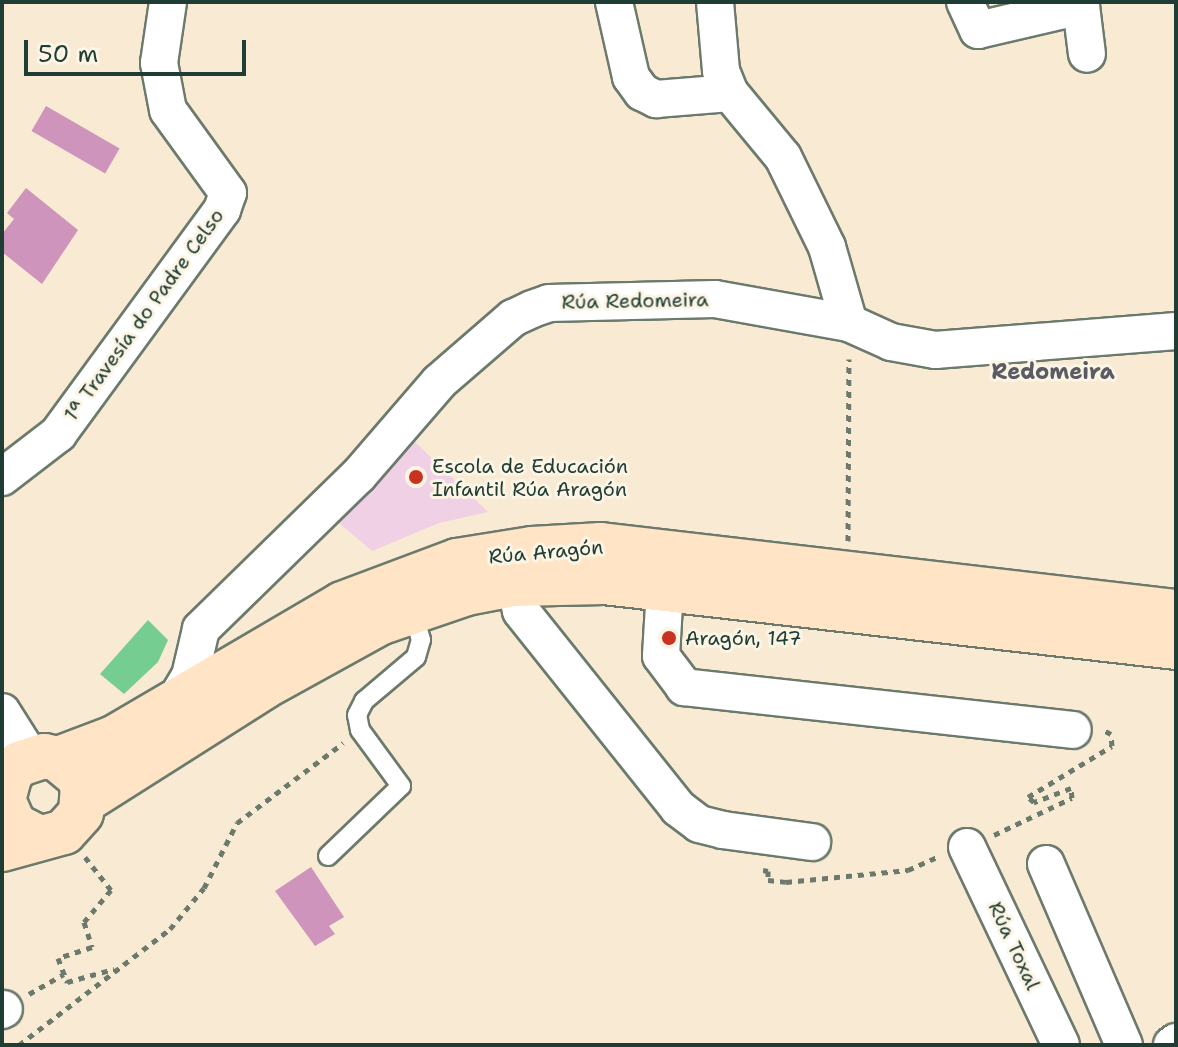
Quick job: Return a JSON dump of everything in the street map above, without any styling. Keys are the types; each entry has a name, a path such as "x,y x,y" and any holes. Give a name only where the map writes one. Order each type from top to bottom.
{"main road":[{"name":"Rúa Aragón","path":"1176,612 601,545 532,549 457,561 400,579 342,604 114,738 44,759 10,774 2,801 20,843 64,832 81,813 84,801 265,686 412,609 514,584 604,582 1176,647"},
{"path":"44,759 78,776 84,801"}],"street":[{"name":"1ª Travesía do Padre Celso","path":"2,477 58,434 225,202 225,184 168,110 159,63 168,2"},
{"path":"614,2 631,77 642,92 656,99 730,93"},
{"path":"715,2 721,71 730,93 783,157 827,247 849,323"},
{"path":"965,2 978,30 1081,6 1087,54"},
{"name":"Rúa Redomeira","path":"175,701 190,676 201,629 358,476 439,382 513,318 549,303 715,299 849,323 891,342 935,350 1176,331"},
{"name":"Rúa Aragón","path":"514,584 521,611 678,808 699,824 812,842"},
{"path":"665,588 661,656 684,687 1073,730"},
{"path":"2,712 44,759"},
{"name":"Rúa Toxal","path":"967,847 1061,1045"},
{"path":"1046,864 1124,1045"}],"lane":[{"path":"328,856 401,786 360,730 357,715 364,701 416,657 421,640 412,609"}],"path":[{"path":"848,546 849,323"},
{"path":"19,1045 170,929 204,888 237,823 360,730"},
{"path":"768,871 768,880"},
{"path":"100,875 111,890 100,910 84,922 92,947 58,958 67,982 119,968"}],"shaded area":[{"name":"Escola de Educación Infantil Rúa Aragón","path":"414,441 488,512 439,523 372,551 338,522"}],"green space":[{"path":"148,620 168,640 158,662 124,694 100,674"}],"building":[{"path":"46,106 120,148 105,174 32,131"},
{"path":"26,188 78,230 42,284 2,252 2,234 14,219 7,213"},
{"path":"311,867 344,917 329,926 335,934 315,946 275,891"}],"place":[{"name":"Escola de Educación Infantil Rúa Aragón","path":"416,477"},
{"name":"Aragón, 147","path":"669,638"}],"district":[{"name":"Redomeira","path":"1053,372"}]}
